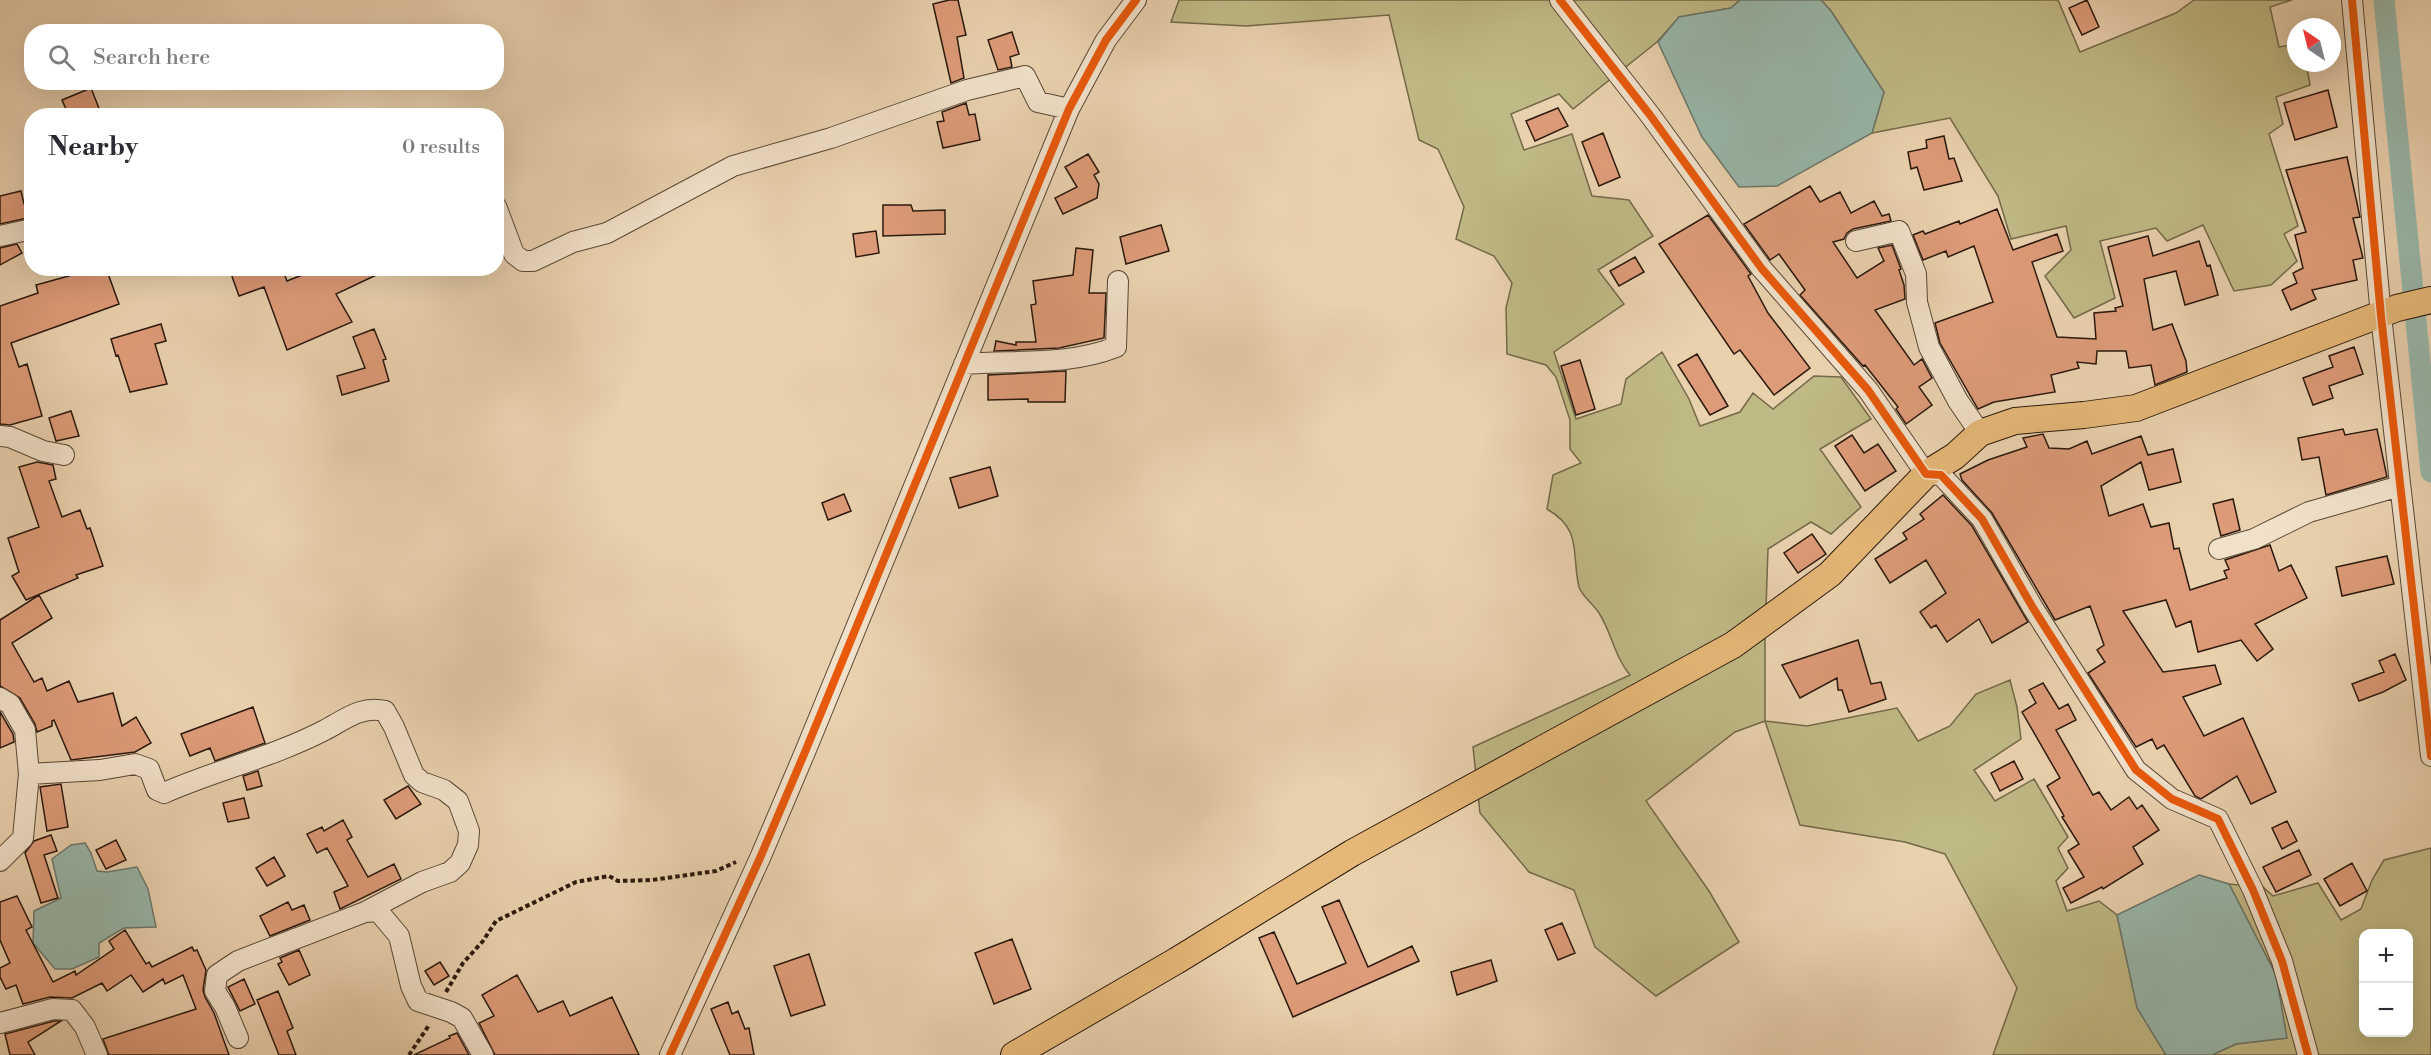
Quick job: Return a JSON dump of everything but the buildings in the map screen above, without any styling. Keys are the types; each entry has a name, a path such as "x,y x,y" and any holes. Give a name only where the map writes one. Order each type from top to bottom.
{"main road":[{"path":"1014,1055 1176,961 1352,853 1733,645 1830,574 1926,474 1955,456 1980,433 2015,421 2136,408 2389,312 2431,300"}],"street":[{"path":"670,1055 760,858 1069,109 1106,40 1136,0"},
{"path":"1560,0 1650,115 1762,269 1868,390 1926,474 1941,475 1982,519 2033,608 2136,770 2172,799 2218,819 2253,891 2282,961 2308,1055"},
{"path":"2352,0 2389,312 2400,486 2431,756"},
{"path":"504,227 514,254 523,261 533,261 573,242 607,233 733,166 831,138 967,90 1025,76 1038,102 1069,109"},
{"path":"0,236 24,231"},
{"path":"1856,241 1899,231 1916,274 1917,302 1929,347 1958,401 1980,433"},
{"path":"964,364 1063,361 1116,347 1118,281"},
{"path":"0,436 10,437 43,452 64,455"},
{"path":"2219,549 2254,539 2309,513 2363,495 2400,486"},
{"path":"0,699 10,704 25,730 29,774 23,838 0,861"},
{"path":"29,774 100,770 135,764 148,769 158,790 164,793 238,766 322,732 359,712 374,708 385,711 414,775 422,782 444,790 458,801 470,831 468,845 460,863 450,872 422,882 365,912 238,961 217,975 215,991 225,1007 238,1038"},
{"path":"365,912 378,911 399,936 417,1001 462,1018 483,1055"},
{"path":"0,1023 53,1009 72,1010 85,1027 97,1055"}],"path":[{"path":"409,1055 434,1017 463,963 483,941 496,921 576,882 609,876 618,881 652,880 716,872 740,860 760,858"}],"shaded area":[{"path":"1179,0 1740,0 1731,8 1679,17 1657,42 1573,109 1559,94 1511,114 1524,150 1572,134 1592,196 1629,200 1653,236 1598,270 1624,304 1554,352 1576,419 1621,404 1626,379 1662,352 1689,399 1700,426 1740,412 1753,393 1773,409 1814,376 1841,377 1871,419 1820,449 1861,507 1831,534 1811,522 1768,549 1765,721 1735,732 1646,801 1709,891 1739,942 1656,996 1595,947 1574,890 1529,872 1480,813 1473,747 1630,675 1620,660 1599,613 1579,587 1571,534 1566,525 1547,509 1553,475 1581,463 1570,449 1570,420 1556,377 1546,365 1507,354 1506,308 1512,283 1494,256 1456,239 1464,207 1438,149 1419,140 1389,15 1246,26 1171,22"},
{"path":"1740,0 1821,0 1831,11 1884,92 1872,133 1777,186 1739,187 1702,137 1658,42 1679,17 1731,8"},
{"path":"1821,0 2058,0 2080,52 2176,13 2194,0 2292,0 2270,7 2279,47 2287,46 2287,72 2308,72 2310,85 2276,97 2283,124 2269,134 2298,226 2284,234 2297,261 2271,285 2234,291 2203,225 2167,241 2156,228 2100,241 2115,298 2074,318 2045,276 2071,250 2066,226 2011,239 1998,196 1950,118 1872,133 1884,92 1831,11"},
{"path":"2010,680 2017,707 2021,739 1974,770 1995,801 2034,779 2068,837 2058,848 2068,868 2056,881 2067,911 2099,901 2117,915 2137,1007 2166,1055 1993,1055 2017,988 1945,854 1905,842 1800,825 1765,721 1807,726 1897,708 1918,741 1950,726 1976,694"},
{"path":"85,843 97,871 107,872 137,867 148,889 156,927 124,928 99,943 99,957 72,969 55,969 33,943 34,911 61,898 52,859 71,845"},
{"path":"2431,848 2431,1055 2212,1055 2236,1044 2286,1038 2276,975 2229,884 2263,887 2273,896 2318,883 2341,920 2361,909 2372,880 2384,860"},
{"path":"2199,875 2229,884 2276,975 2287,1038 2236,1044 2212,1055 2166,1055 2137,1008 2117,915"}],"waterway":[{"path":"2384,0 2431,472"}],"cycle path":[{"path":"670,1055 760,858 805,752 1069,109 1106,40 1136,0"},
{"path":"1560,0 1650,115 1762,269 1868,390 1926,474 1941,475 1982,519 2033,608 2136,770 2172,799 2218,819 2253,890 2282,961 2308,1055"},
{"path":"2352,0 2381,316 2431,756"}]}
